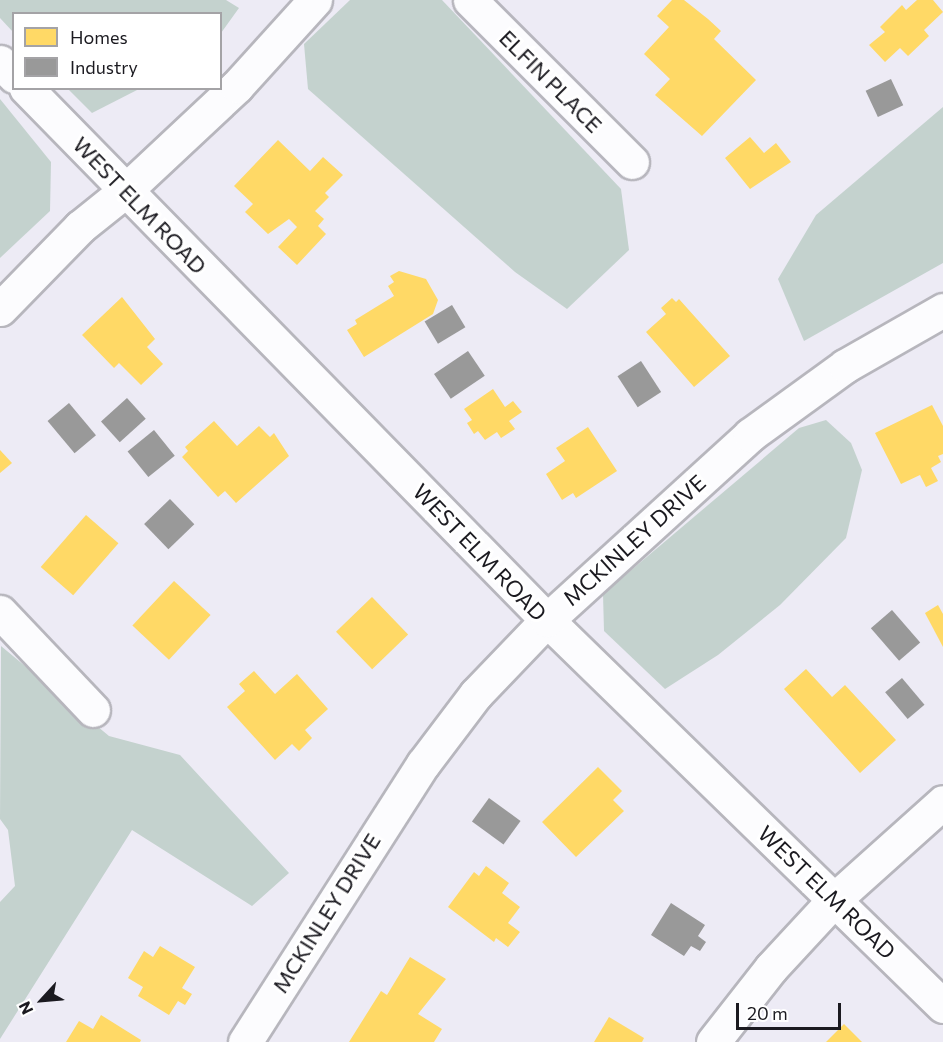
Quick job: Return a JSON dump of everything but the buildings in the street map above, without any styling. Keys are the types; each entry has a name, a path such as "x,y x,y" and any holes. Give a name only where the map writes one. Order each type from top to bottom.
{"street":[{"path":"0,309 80,227 126,190 237,86 315,0"},
{"name":"ELFIN PLACE","path":"470,0 632,162"},
{"path":"0,62 12,74"},
{"name":"WEST ELM ROAD","path":"28,90 547,620 943,1006"},
{"name":"MCKINLEY DRIVE","path":"245,1042 423,764 477,694 547,620 750,435 845,366 943,310"},
{"path":"0,612 93,710"},
{"path":"713,1042 771,968 835,900 943,802"}],"shaded area":[{"path":"0,0 226,0 239,8 222,32 222,12 12,12 12,31 0,18"},
{"path":"350,0 442,0 621,189 629,250 567,309 515,272 308,89 304,44"},
{"path":"69,90 137,90 92,113"},
{"path":"0,99 51,162 50,211 0,258"},
{"path":"943,107 943,263 804,341 778,279 816,215"},
{"path":"826,420 851,443 862,470 846,538 780,605 718,655 665,689 604,631 603,594 799,428"},
{"path":"1,646 109,736 180,755 289,873 252,906 132,830 0,1039 0,902 15,886 8,830 0,819"}]}
